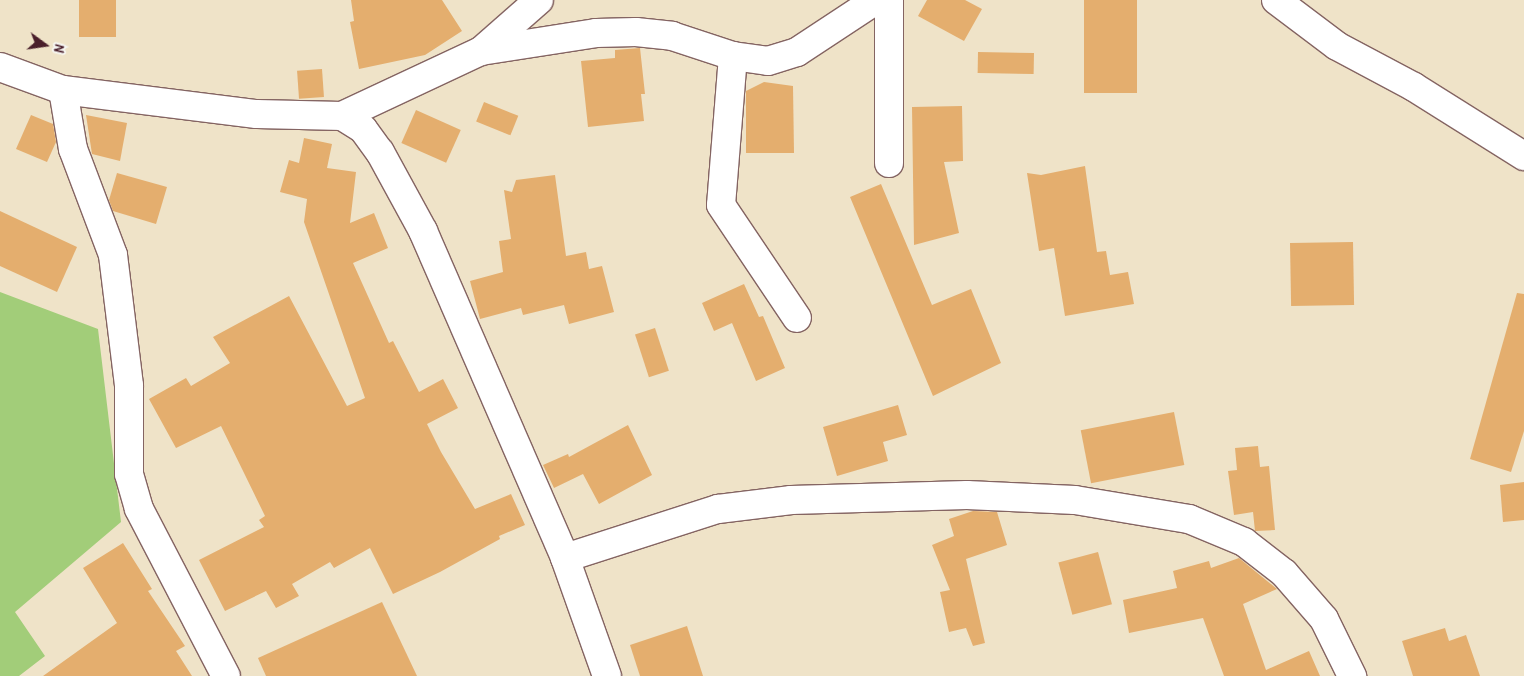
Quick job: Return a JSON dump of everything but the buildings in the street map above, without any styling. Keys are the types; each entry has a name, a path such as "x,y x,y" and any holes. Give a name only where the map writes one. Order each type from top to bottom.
{"street":[{"path":"481,51 539,0"},
{"path":"0,67 63,90 257,114 342,116 481,51 596,33 636,32 672,36 733,56 768,62 797,52 876,0"},
{"path":"889,162 890,0"},
{"path":"1276,0 1337,46 1414,87 1524,156"},
{"path":"733,56 721,205 797,318"},
{"path":"63,90 73,149 113,255 129,386 129,474 139,509 226,676"},
{"path":"342,116 364,129 423,231 564,558 607,676"},
{"path":"564,558 718,509 791,500 967,495 1075,500 1189,519 1244,542 1284,573 1324,619 1352,676"}],"green space":[{"path":"0,292 98,329 121,522 15,612 45,656 19,676 0,676"}]}
